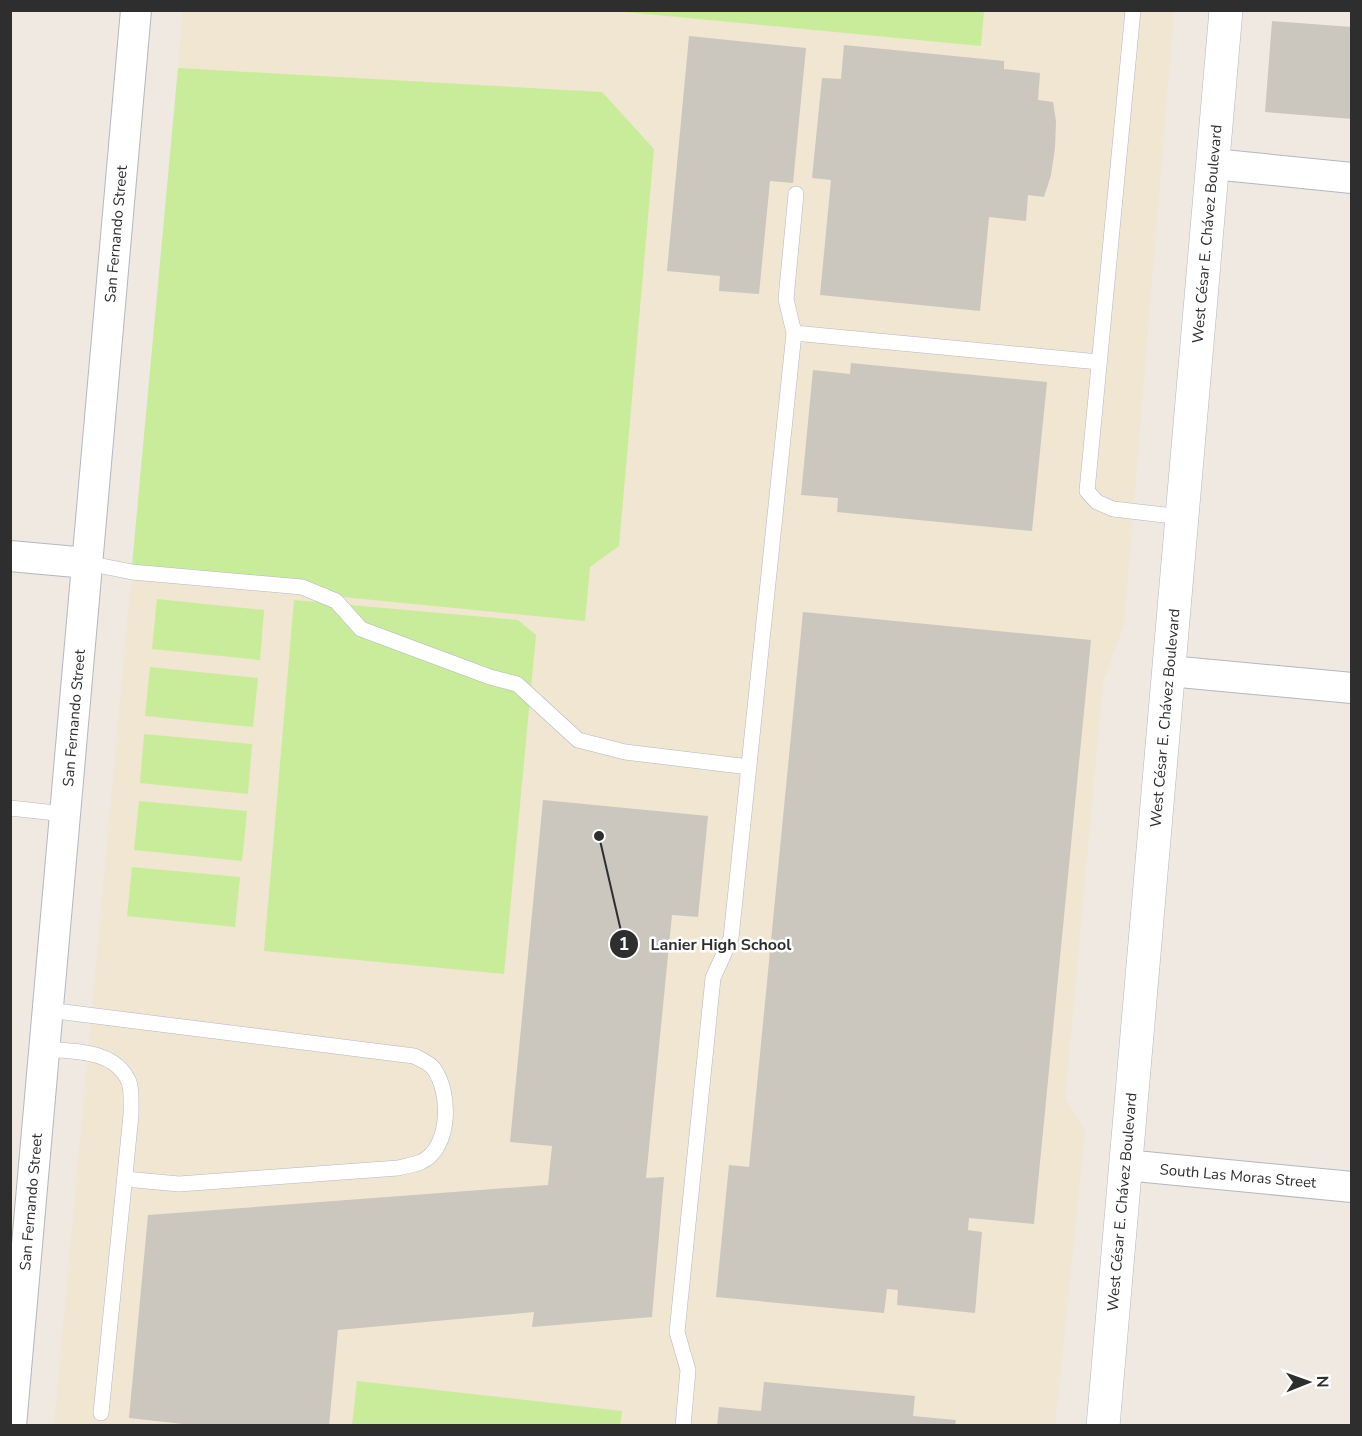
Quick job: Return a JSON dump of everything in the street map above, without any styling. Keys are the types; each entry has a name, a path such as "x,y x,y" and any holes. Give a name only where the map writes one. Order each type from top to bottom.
{"street":[{"name":"San Fernando Street","path":"11,1425 15,1326 45,1049 136,10"},
{"name":"West César E. Chávez Boulevard","path":"1103,1425 1226,10"},
{"path":"1213,164 1352,178"},
{"path":"10,556 87,563"},
{"path":"1169,671 1352,688"},
{"name":"South Las Moras Street","path":"1125,1165 1352,1187"}],"lane":[{"path":"1133,10 1087,491 1097,502 1113,509 1182,517"},
{"path":"683,1425 688,1370 677,1332 713,978 731,938 749,767 794,333 786,299 796,194"},
{"path":"794,333 1099,362"},
{"path":"87,563 132,572 302,587 336,601 361,629 490,677 517,684 578,740 625,752 749,767"},
{"path":"10,808 65,814"},
{"path":"48,1010 414,1056 433,1067 445,1092 445,1121 438,1146 422,1162 398,1168 179,1184 125,1179"},
{"path":"45,1049 100,1055 116,1064 129,1082 131,1115 101,1413"}],"shaded area":[{"path":"183,11 1174,11 1124,624 1103,682 1065,1098 1085,1131 1055,1425 54,1426"}],"green space":[{"path":"984,10 981,46 615,11"},
{"path":"178,68 602,92 654,149 619,546 590,567 585,621 131,576"},
{"path":"157,599 264,610 260,660 152,649"},
{"path":"294,600 518,620 536,635 504,974 264,951"},
{"path":"150,667 258,678 253,727 145,716"},
{"path":"144,734 252,744 248,794 140,783"},
{"path":"139,801 247,811 242,861 134,850"},
{"path":"132,867 240,877 235,927 127,916"},
{"path":"357,1381 622,1411 620,1425 352,1425"}],"building":[{"path":"1272,21 1352,27 1352,119 1265,112"},
{"path":"689,36 806,48 793,183 770,181 759,294 719,291 720,276 667,271"},
{"path":"844,45 1004,61 1004,69 1040,73 1038,100 1053,102 1056,121 1051,175 1044,197 1028,195 1026,221 989,217 980,311 820,295 831,180 812,178 822,78 841,79"},
{"path":"851,363 1047,382 1032,531 837,512 838,498 801,495 813,370 850,374"},
{"path":"803,612 1091,640 1034,1224 969,1218 968,1230 982,1232 975,1313 897,1305 898,1290 887,1289 884,1313 716,1297 729,1165 749,1167"},
{"path":"543,800 708,816 698,917 672,915 646,1178 664,1177 652,1317 532,1327 534,1312 338,1330 329,1426 201,1426 129,1418 148,1215 548,1185 552,1146 510,1142"},
{"path":"764,1382 915,1396 913,1416 956,1420 955,1426 717,1426 719,1407 761,1411"}],"place":[{"name":"Lanier High School","path":"599,836"}]}
